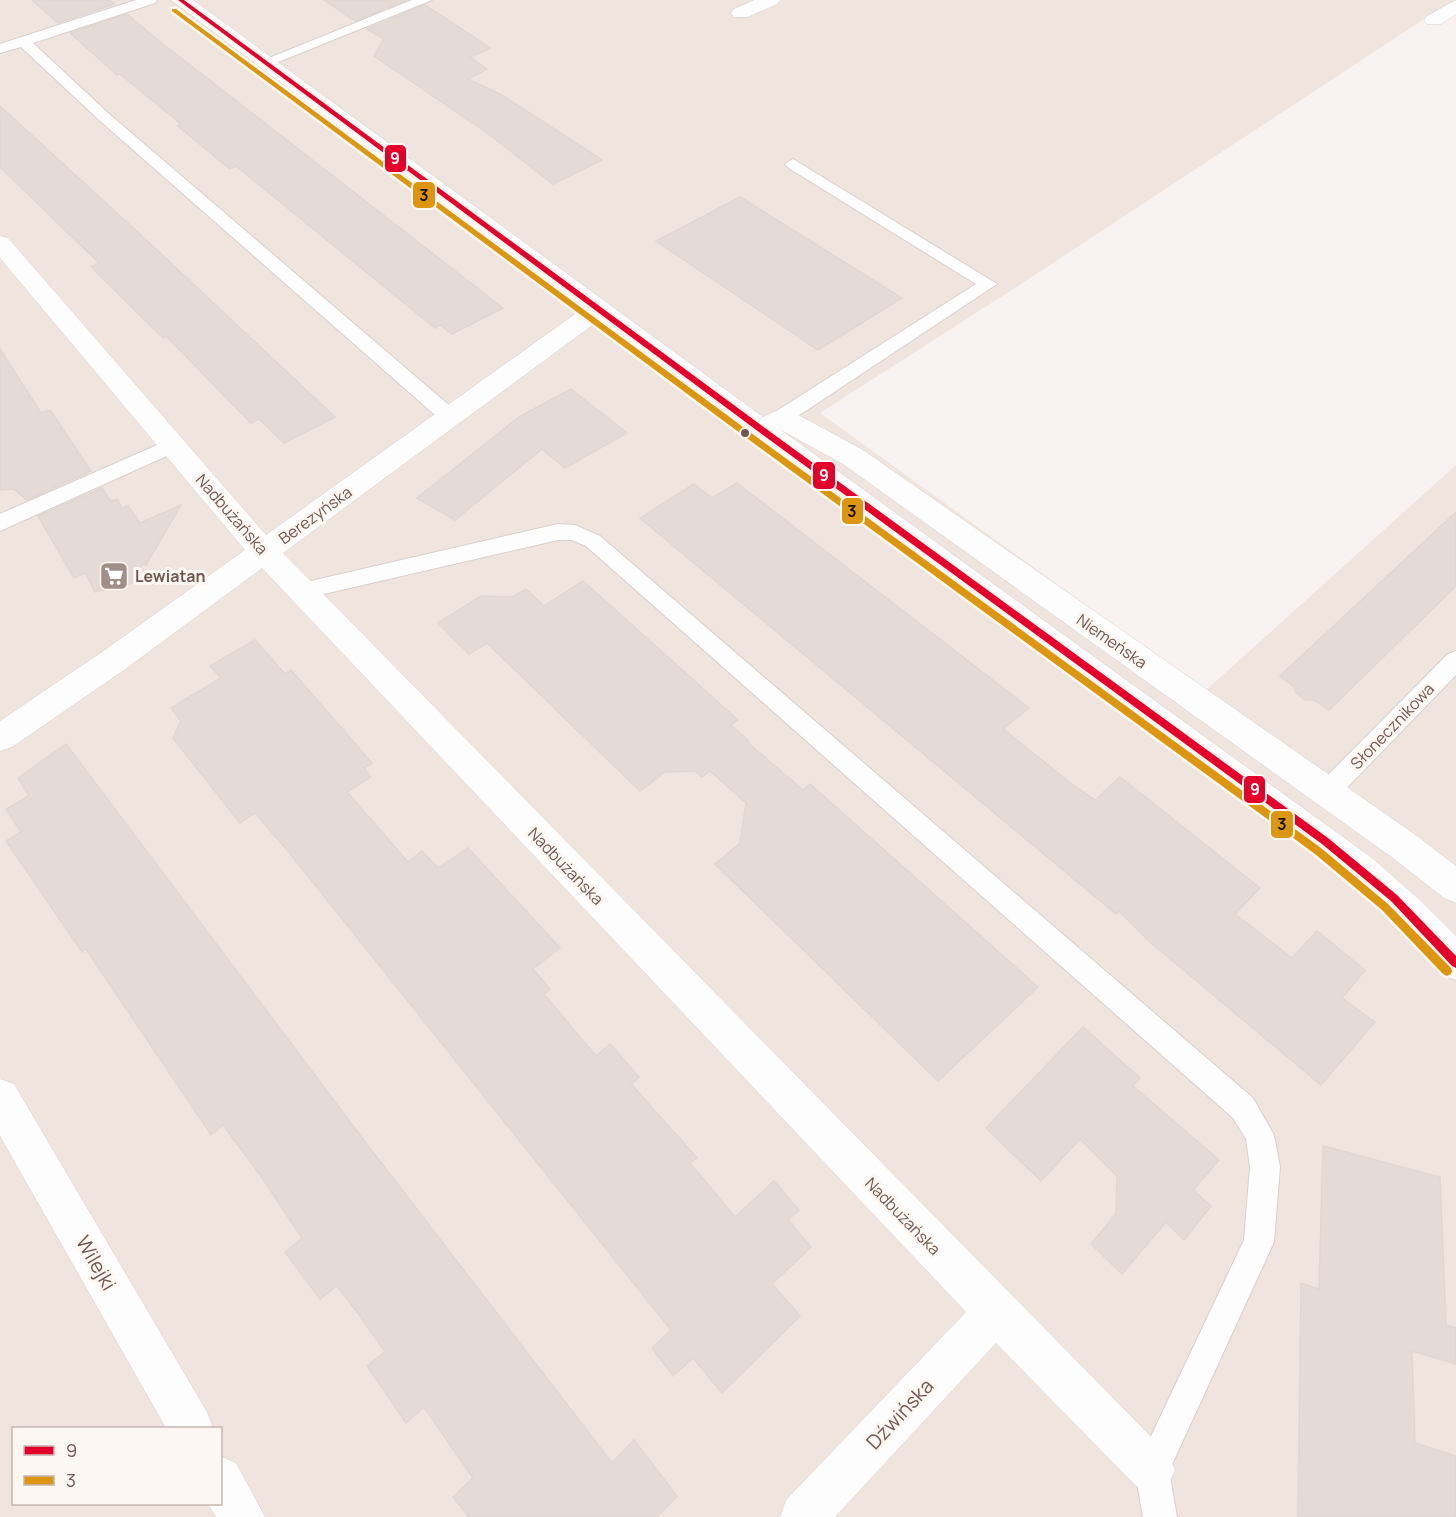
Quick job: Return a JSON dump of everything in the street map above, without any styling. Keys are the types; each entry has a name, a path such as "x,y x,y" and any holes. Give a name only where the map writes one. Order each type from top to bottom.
{"street":[{"name":"Niemeńska","path":"181,0 599,308 772,423 1324,841 1396,899 1429,931 1456,963"},
{"path":"741,13 770,0"},
{"path":"1434,20 1456,6"},
{"name":"Nadbużańska","path":"0,243 264,552 996,1312 1152,1470"},
{"name":"Berezyńska","path":"0,738 113,662 599,308"},
{"name":"Niemeńska","path":"772,423 853,457 1405,847 1456,887"},
{"name":"Wilejki","path":"0,1098 190,1427"},
{"name":"Dźwińska","path":"803,1517 996,1312"},
{"path":"222,1482 242,1517"}],"lane":[{"path":"0,49 25,43 150,0"},
{"path":"266,62 425,0"},
{"path":"25,43 103,116 450,417"},
{"path":"772,423 988,284 793,164"},
{"path":"0,523 172,445"},
{"path":"302,591 558,532 575,533 593,541 1244,1108 1260,1135 1265,1167 1259,1242 1152,1470 1160,1517"},
{"name":"Słonecznikowa","path":"1327,792 1456,660"}],"shaded area":[{"path":"0,0 1453,0 1018,286 820,413 1205,691 1456,465 1456,1517 0,1517"}],"building":[{"path":"32,0 109,0 115,4 58,23"},
{"path":"324,0 406,0 355,21"},
{"path":"425,5 491,48 470,57 487,69 468,79 502,95 602,160 553,184 490,135 374,56 384,39 367,29"},
{"path":"127,14 503,308 452,334 440,325 435,328 236,166 230,169 178,126 181,124 120,74 117,75 70,33"},
{"path":"0,106 335,417 284,443 259,419 251,423 166,336 163,338 91,267 99,263 0,167"},
{"path":"740,197 902,298 818,350 656,241"},
{"path":"0,349 41,413 50,410 91,471 27,500 14,489 0,490"},
{"path":"571,389 627,433 565,468 542,449 455,520 417,498 519,417"},
{"path":"737,483 1029,708 1003,729 1068,781 1095,800 1120,777 1260,888 1235,914 1292,958 1317,931 1365,970 1342,998 1375,1022 1321,1085 1150,942 1119,911 1116,914 640,518 694,484 712,498"},
{"path":"102,488 111,502 117,499 122,508 128,506 140,523 181,505 146,565 142,565 132,583 95,592 85,573 74,578 38,516"},
{"path":"1456,512 1456,586 1329,710 1314,700 1306,700 1296,693 1294,687 1280,676"},
{"path":"583,581 738,720 731,725 749,741 747,742 803,790 810,784 1038,987 938,1081 715,864 740,843 746,803 710,771 702,777 695,771 665,772 640,791 487,643 469,654 438,623 481,596 513,597 526,589 544,606"},
{"path":"255,640 285,674 291,670 372,763 364,768 371,777 347,792 408,862 422,851 438,868 468,848 560,948 533,969 550,989 544,994 596,1056 610,1044 639,1077 631,1084 697,1158 690,1163 735,1217 774,1181 799,1210 788,1220 811,1247 772,1284 800,1316 722,1393 693,1358 673,1376 652,1348 671,1330 287,850 255,813 240,823 173,738 181,721 171,708 221,678 210,666"},
{"path":"66,744 363,1139 612,1463 634,1440 677,1496 657,1517 469,1517 453,1497 473,1478 424,1407 406,1423 367,1366 385,1352 337,1286 320,1299 285,1252 302,1238 263,1179 223,1125 211,1135 86,949 82,952 6,841 21,832 6,809 29,796 18,778"},
{"path":"1083,1027 1140,1078 1133,1086 1219,1160 1193,1190 1211,1206 1184,1240 1166,1222 1122,1274 1091,1244 1116,1214 1117,1176 1080,1139 1041,1181 986,1128"},
{"path":"1323,1146 1440,1177 1446,1325 1456,1328 1456,1364 1412,1351 1415,1443 1456,1456 1456,1517 1298,1517 1301,1283 1319,1289"}],"transit line":[{"name":"9","path":"181,0 762,430 1325,841 1394,898 1456,963"},
{"name":"3","path":"174,10 755,440 1318,851 1385,907 1447,971"}],"place":[{"name":"Lewiatan","path":"114,576"}]}
